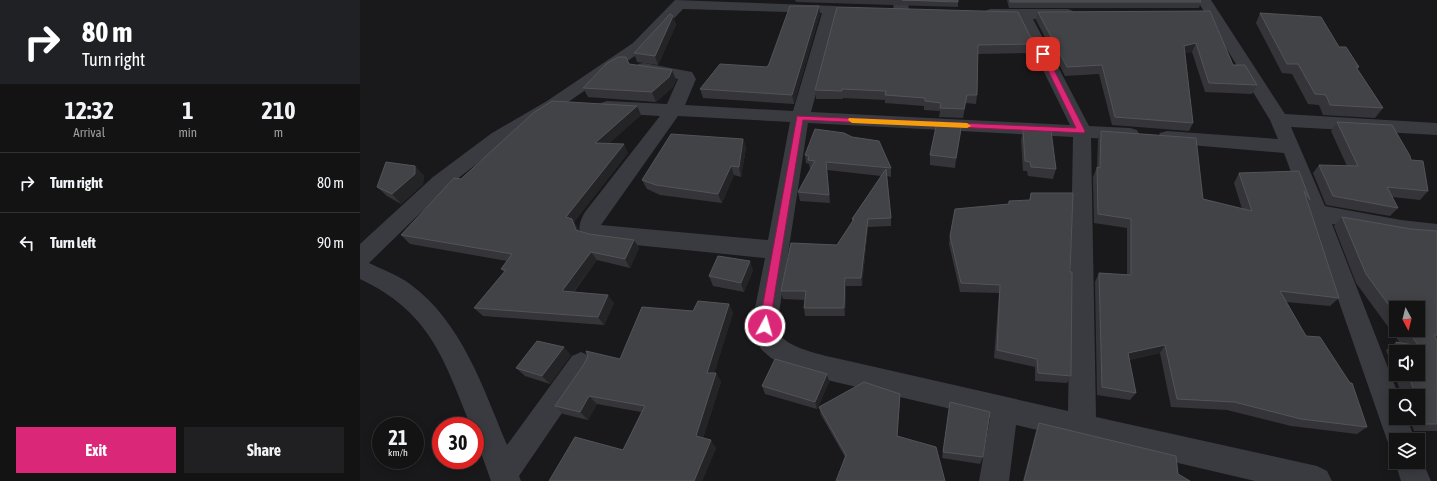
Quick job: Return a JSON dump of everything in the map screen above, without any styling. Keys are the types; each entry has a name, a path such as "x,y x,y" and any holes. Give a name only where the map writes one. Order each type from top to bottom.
{"street":[{"path":"360,258 440,182 505,134 602,72 639,46 681,2 839,10 800,118 765,326 770,342 787,354 831,369 1317,481"},
{"path":"885,11 901,6 916,12"},
{"path":"1204,9 1278,120 1291,147 1399,433"},
{"path":"978,14 1079,14"},
{"path":"1024,15 1082,131 1082,426"},
{"path":"639,68 686,76 687,79 673,111 593,218 590,225 590,231 595,233 777,250"},
{"path":"554,103 800,118 1082,131 1291,147"},
{"path":"1278,120 1437,129"},
{"path":"1317,213 1401,228 1437,232"},
{"path":"360,269 403,292 419,307 452,349 466,379 505,477"},
{"path":"505,477 581,364"},
{"path":"994,481 1005,408"},
{"path":"1412,469 1416,481"}],"building":[{"path":"902,0 958,0 958,2"},
{"path":"1010,0 1200,0 1201,2 1010,2"},
{"path":"790,6 819,6 792,95 700,89 720,64 767,67"},
{"path":"837,7 1018,12 1034,44 978,45 977,95 967,95 964,109 940,108 941,103 925,101 925,98 885,95 886,91 842,89 842,91 815,90"},
{"path":"1210,11 1233,65 1245,65 1257,85 1209,83 1196,43 1184,46 1193,123 1115,117 1102,65 1067,67 1038,12"},
{"path":"1260,13 1321,17 1339,47 1346,47 1359,67 1356,67 1383,108 1330,105 1326,95 1315,94 1298,64 1287,64"},
{"path":"670,14 673,16 655,56 634,53"},
{"path":"618,57 626,57 629,64 672,70 669,77 652,92 583,88 606,64"},
{"path":"552,101 637,106 595,143 624,144 566,217 572,219 576,230 589,234 634,240 625,259 591,252 562,291 608,295 598,317 474,308 506,270 501,269 512,254 401,235 454,178 461,179 533,113"},
{"path":"937,122 962,123 956,158 930,155"},
{"path":"1337,122 1392,125 1411,160 1423,161 1428,191 1387,187 1398,208 1333,196 1319,165 1358,166"},
{"path":"815,129 844,133 852,137 879,141 891,168 826,162 829,195 798,192 815,161 808,160 809,156 805,155"},
{"path":"1023,130 1051,131 1056,169 1031,167 1030,162 1025,161"},
{"path":"1101,131 1196,138 1203,199 1252,211 1239,173 1299,171 1310,200 1304,191 1339,298 1280,291 1306,336 1320,337 1350,383 1352,383 1367,427 1301,419 1234,402 1177,399 1165,345 1128,353 1136,393 1102,387 1099,273 1131,275 1131,219 1098,214 1097,167 1100,168"},
{"path":"671,134 743,139 739,167 731,166 718,194 656,185 642,180"},
{"path":"386,162 415,166 415,174 392,194 377,187"},
{"path":"886,169 891,218 868,219 861,278 845,278 844,308 804,308 806,291 781,291 791,243 837,245 854,219 852,219"},
{"path":"1031,193 1073,193 1070,272 1072,272 1071,376 1038,373 1037,359 997,350 1000,285 961,283 950,236 955,209 1009,204 1009,201 1030,200"},
{"path":"1342,217 1411,229 1437,231 1437,335 1434,335 1437,341 1437,424 1426,424 1425,389 1413,389 1411,381 1425,381 1425,345 1418,345 1412,337 1425,337 1425,301 1389,301 1389,305 1366,274"},
{"path":"718,256 750,261 741,283 709,276"},
{"path":"698,301 729,304 707,373 716,373 696,436 711,440 694,481 549,481 575,437 623,450 645,406 589,396 580,412 555,406 584,364 588,356 586,351 620,359 642,307 693,311"},
{"path":"537,341 564,347 542,376 516,368"},
{"path":"1396,342 1413,345 1397,345"},
{"path":"775,359 827,374 815,402 762,386"},
{"path":"864,382 900,394 897,436 936,447 945,481 836,481 846,455 819,407"},
{"path":"950,402 990,412 983,457 943,452"},
{"path":"1039,423 1176,456 1178,474 1190,481 1024,481"}],"slow traffic":[{"path":"852,120 967,126"}],"route":[{"path":"765,326 800,118 1082,131 1043,54"}]}
